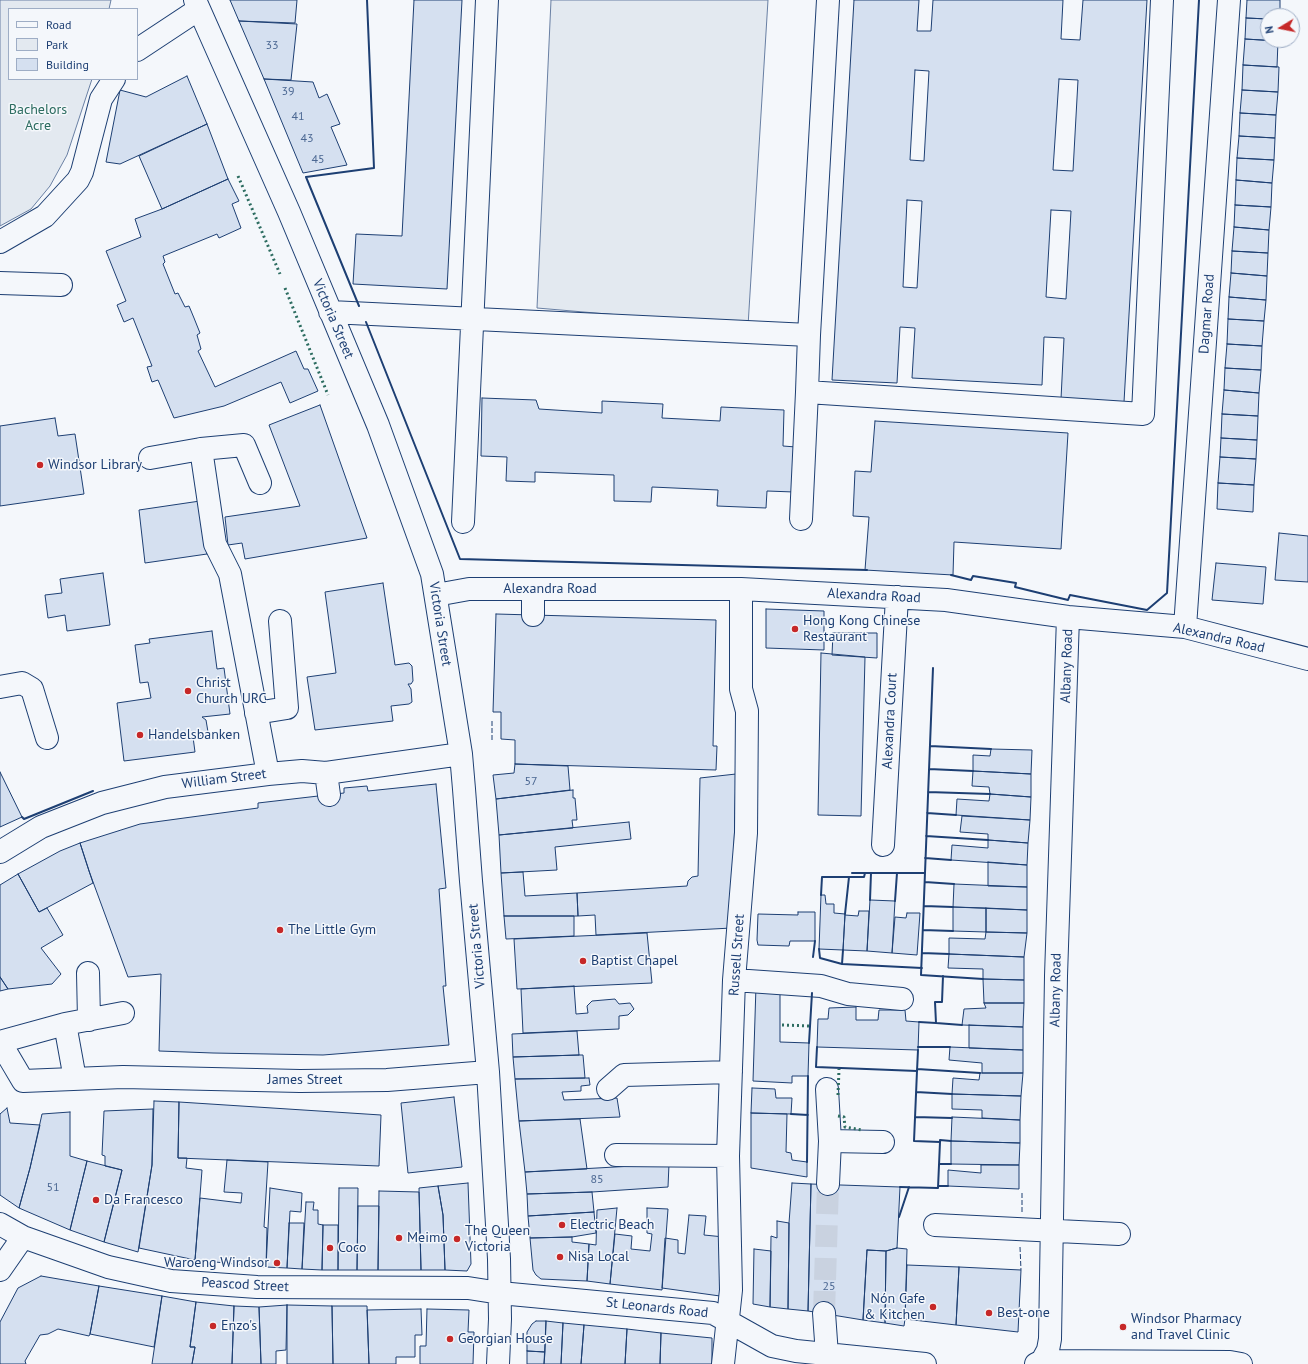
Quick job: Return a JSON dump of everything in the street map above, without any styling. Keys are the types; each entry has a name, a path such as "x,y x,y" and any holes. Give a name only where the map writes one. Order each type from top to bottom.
{"street":[{"path":"463,522 486,0"},
{"path":"801,519 809,335 828,0"},
{"path":"807,392 1143,414 1162,0"},
{"name":"Dagmar Road","path":"1185,627 1228,0"},
{"path":"138,49 197,4"},
{"name":"Victoria Street","path":"197,4 289,212 378,425 432,574 461,754 488,1072 500,1292 498,1364"},
{"path":"0,244 45,216 78,180 82,172 101,99 113,80"},
{"path":"0,283 61,285"},
{"path":"330,312 809,335"},
{"path":"150,458 201,449 244,445 260,483"},
{"path":"201,449 215,544 230,574 268,774"},
{"name":"Alexandra Road","path":"436,595 469,589 741,589 946,600 1068,617 1185,627 1308,659"},
{"path":"533,589 533,615"},
{"name":"Russell Street","path":"723,1364 731,1290 728,1156 734,980 746,833 747,711 741,689 741,589"},
{"name":"Alexandra Court","path":"883,845 897,598"},
{"name":"Albany Road","path":"1039,1363 1048,1350 1050,1339 1056,976 1068,617"},
{"path":"256,713 287,708 280,621"},
{"path":"0,687 22,683 32,689 47,738"},
{"name":"William Street","path":"0,852 41,827 102,802 165,787 302,770 326,773 461,754"},
{"path":"326,773 329,795"},
{"path":"88,973 90,1020"},
{"path":"734,980 821,986 848,994 902,999"},
{"path":"75,1079 65,1024 123,1013"},
{"name":"James Street","path":"65,1024 0,1042 23,1081 123,1077 300,1081 387,1080 488,1072"},
{"path":"608,1089 624,1075 731,1072"},
{"path":"827,1089 830,1140 828,1184"},
{"path":"830,1140 883,1142"},
{"path":"616,1155 728,1156"},
{"name":"Peascod Street","path":"0,1224 23,1237 108,1267 171,1281 257,1287 468,1288 500,1292"},
{"path":"936,1226 1119,1234"},
{"path":"0,1270 23,1237"},
{"name":"St Leonards Road","path":"500,1292 713,1313 772,1346 827,1355 925,1364"},
{"path":"824,1313 827,1355"},
{"path":"1039,1363 1230,1362 1241,1364"}],"green space":[{"name":"Bachelors Acre","path":"0,0 111,0 109,8 8,8 8,80 92,80 67,155 50,186 31,209 0,226"},
{"path":"551,0 768,0 748,326 537,308"}],"building":[{"path":"230,0 297,0 295,23 239,21"},
{"path":"414,0 462,0 447,289 353,284 356,234 402,236"},
{"path":"854,0 919,0 917,31 931,31 933,0 1063,0 1061,39 1080,40 1083,0 1147,0 1124,402 1061,399 1064,338 1044,337 1042,385 912,378 915,328 900,327 897,383 832,380","holes":["915,70 929,71 924,161 910,160","1059,79 1078,80 1073,171 1053,170","907,200 922,201 917,288 903,287","1051,210 1071,211 1066,299 1046,297"]},
{"path":"1247,0 1280,0 1280,8 1260,8 1260,19 1246,18"},
{"path":"1246,18 1260,19 1260,40 1245,39"},
{"path":"239,21 297,24 291,80 264,79"},
{"path":"1245,39 1260,40 1260,48 1278,48 1277,67 1243,65"},
{"path":"1243,65 1279,67 1278,92 1242,90"},
{"path":"187,76 207,124 120,164 106,162 120,90 146,97"},
{"path":"264,79 313,82 319,98 327,94 340,124 331,127 347,165 303,173"},
{"path":"1242,90 1278,92 1276,115 1240,113"},
{"path":"1240,113 1276,115 1275,138 1239,136"},
{"path":"207,124 228,179 162,209 139,156"},
{"path":"1239,136 1275,138 1274,160 1237,158"},
{"path":"1237,158 1274,160 1272,183 1236,180"},
{"path":"228,179 239,201 232,204 241,228 219,238 217,234 163,256 165,262 163,264 175,294 178,293 185,307 189,306 200,333 197,335 201,349 198,351 215,387 296,351 304,369 308,369 318,391 290,403 281,382 224,406 174,418 158,380 152,382 147,367 152,366 133,318 124,322 117,305 126,301 106,251 141,237 135,219 162,209"},
{"path":"1236,180 1272,183 1271,207 1235,205"},
{"path":"1235,205 1271,207 1269,230 1234,227"},
{"path":"1234,227 1269,230 1268,253 1232,251"},
{"path":"1232,251 1268,253 1267,276 1231,273"},
{"path":"1231,273 1267,276 1266,300 1229,297"},
{"path":"1229,297 1266,300 1264,321 1228,319"},
{"path":"1228,319 1264,321 1262,346 1227,344"},
{"path":"1227,344 1262,346 1261,370 1225,368"},
{"path":"1225,368 1261,370 1259,393 1224,390"},
{"path":"1224,390 1259,393 1258,416 1222,414"},
{"path":"482,398 536,400 539,409 602,413 602,401 663,404 662,418 720,421 721,407 784,410 783,446 796,447 794,492 767,491 766,508 717,506 718,490 652,487 651,502 614,501 614,475 535,472 535,482 506,481 507,457 481,456"},
{"path":"320,405 367,538 245,559 242,543 228,545 225,517 300,506 269,425"},
{"path":"1222,414 1258,416 1257,440 1221,438"},
{"name":"Windsor Library","path":"55,418 58,436 75,434 84,494 0,506 0,426"},
{"path":"875,421 1068,433 1061,549 954,542 953,575 865,570 869,517 853,516 855,471 871,472"},
{"path":"1221,438 1257,440 1256,459 1220,457"},
{"path":"1220,457 1256,459 1254,485 1218,483"},
{"path":"1218,483 1254,485 1253,512 1217,509"},
{"path":"200,501 207,554 145,563 139,510"},
{"path":"1279,533 1308,536 1308,582 1275,580"},
{"path":"1216,563 1266,567 1263,604 1212,600"},
{"path":"103,573 110,625 67,631 65,615 48,618 45,595 62,593 60,579"},
{"path":"383,583 395,665 409,663 412,666 413,681 411,684 408,684 411,689 412,702 409,704 391,706 393,721 315,730 307,677 336,673 325,592"},
{"name":"Hong Kong Chinese Restaurant","path":"766,609 824,611 824,650 766,648"},
{"path":"496,614 716,620 713,746 717,746 716,770 515,764 515,740 501,739 501,712 493,712"},
{"name":"Christ Church URC","path":"212,631 217,669 224,668 230,714 202,717 206,720 208,732 204,735 193,737 195,752 124,761 117,703 151,698 148,682 140,683 135,645 150,643 149,639"},
{"path":"833,633 877,633 877,658 832,655"},
{"path":"821,653 865,657 861,816 818,815"},
{"path":"991,749 1032,750 1031,774 973,771 973,755 990,756"},
{"path":"515,764 568,766 570,790 496,799 493,775 514,773"},
{"path":"973,771 1031,774 1031,797 990,794 989,787 972,786"},
{"path":"0,772 22,817 0,827"},
{"path":"736,774 732,928 596,935 595,915 578,916 577,893 687,886 688,881 692,877 698,876 700,778"},
{"path":"436,784 446,888 439,889 446,986 443,986 449,1045 323,1055 159,1051 161,974 128,977 80,843 140,824 258,808 258,803 344,793 344,788 367,786 368,791"},
{"path":"573,790 577,820 572,820 573,828 499,835 496,799"},
{"path":"990,794 1031,797 1030,820 956,815 957,799 989,801"},
{"path":"962,816 1030,820 1028,843 988,840 988,834 960,832"},
{"path":"629,822 631,839 555,847 557,870 501,873 499,835"},
{"path":"988,840 1028,843 1027,865 951,860 952,845 988,848"},
{"path":"80,843 93,883 39,912 18,874 60,851"},
{"path":"988,862 1027,865 1027,887 988,886"},
{"path":"523,872 525,896 577,893 578,916 504,916 501,873"},
{"path":"18,874 39,912 47,908 63,935 41,948 61,974 52,984 8,989 0,977 0,885"},
{"path":"954,884 1027,887 1027,910 953,907"},
{"path":"821,895 825,895 826,904 834,904 834,913 845,914 843,950 819,949"},
{"path":"870,900 895,901 892,953 867,951"},
{"path":"953,907 986,908 986,932 953,931"},
{"path":"986,908 1027,910 1027,933 986,932"},
{"path":"859,911 869,911 867,951 843,950 845,915 858,916"},
{"path":"798,912 815,912 815,941 790,941 789,946 758,945 758,914 798,915"},
{"path":"907,913 920,913 917,955 892,953 895,917 906,918"},
{"path":"504,916 574,916 574,936 506,939"},
{"path":"986,932 1027,933 1024,957 949,954 949,938 985,939"},
{"name":"Baptist Chapel","path":"647,933 652,983 517,989 514,939"},
{"path":"949,954 1024,957 1024,980 983,979 983,969 948,968"},
{"path":"0,977 8,989 0,991"},
{"path":"983,979 1024,980 1024,1003 984,1003"},
{"path":"574,986 576,1014 588,1013 587,1006 592,1001 615,999 619,1004 630,1003 634,1009 628,1015 619,1016 619,1029 523,1033 521,989"},
{"path":"756,986 780,987 780,1042 809,1043 808,1076 792,1076 792,1083 753,1081"},
{"path":"984,1003 1024,1003 1023,1027 962,1025 964,1009 986,1008"},
{"path":"856,1007 856,1020 878,1020 879,1010 905,1010 906,1021 919,1022 918,1050 817,1047 818,1019 828,1019 829,1008"},
{"path":"969,1025 1023,1027 1023,1050 969,1048"},
{"path":"577,1031 579,1055 513,1057 512,1034"},
{"path":"950,1047 1023,1050 1023,1073 982,1073 982,1063 949,1060"},
{"path":"583,1055 585,1078 515,1079 513,1057"},
{"path":"980,1073 1023,1073 1021,1096 952,1094 953,1078 979,1080"},
{"path":"589,1078 590,1085 581,1086 581,1091 562,1092 564,1100 617,1098 620,1117 519,1121 515,1079"},
{"path":"752,1088 775,1089 776,1098 792,1098 791,1114 751,1113"},
{"path":"952,1094 1021,1096 1020,1120 982,1118 982,1110 952,1109"},
{"path":"454,1097 462,1167 408,1173 401,1103"},
{"path":"154,1101 179,1102 178,1158 187,1158 186,1168 202,1170 195,1260 139,1248 152,1165"},
{"path":"179,1102 381,1115 379,1166 178,1158"},
{"path":"7,1108 10,1123 40,1125 19,1208 0,1195 0,1114"},
{"path":"153,1109 152,1165 138,1252 104,1242 122,1170 105,1166 105,1156 102,1155 104,1111"},
{"path":"70,1112 70,1156 87,1161 70,1230 19,1208 42,1114"},
{"path":"751,1113 787,1114 786,1152 791,1153 792,1160 807,1162 807,1177 751,1168"},
{"path":"952,1117 1020,1120 1020,1143 951,1141"},
{"path":"580,1119 587,1169 525,1172 519,1121"},
{"path":"951,1141 1020,1143 1019,1165 951,1164"},
{"path":"227,1160 268,1162 264,1227 267,1228 266,1267 195,1260 200,1198 241,1203 242,1193 224,1192"},
{"name":"Da Francesco","path":"87,1161 122,1170 104,1242 70,1230"},
{"path":"669,1164 668,1187 592,1192 527,1194 525,1172"},
{"path":"981,1165 1019,1165 1019,1189 948,1186 948,1170 981,1173"},
{"name":"The Queen Victoria","path":"468,1183 471,1264 467,1271 445,1270 443,1215 438,1186"},
{"path":"792,1183 811,1184 808,1311 788,1309 789,1223"},
{"path":"811,1184 900,1187 897,1248 886,1251 867,1250 863,1320 808,1311"},
{"path":"438,1186 443,1215 445,1270 421,1270 419,1188"},
{"path":"270,1188 302,1193 301,1212 290,1211 287,1268 266,1267"},
{"path":"339,1188 358,1188 357,1270 338,1270"},
{"name":"Meimo","path":"379,1191 419,1192 421,1270 378,1270"},
{"path":"592,1192 594,1212 528,1216 527,1194"},
{"path":"306,1202 314,1202 313,1210 318,1210 318,1224 323,1225 322,1270 302,1269"},
{"path":"358,1206 379,1206 378,1270 357,1270"},
{"path":"617,1208 610,1284 587,1281 589,1244 596,1245 597,1210"},
{"path":"647,1208 668,1209 662,1290 610,1284 615,1234 632,1236 631,1249 650,1251 652,1234 647,1233"},
{"name":"Electric Beach","path":"594,1212 596,1233 572,1237 530,1238 528,1216"},
{"path":"689,1215 706,1216 704,1235 724,1237 720,1296 662,1288 665,1238 678,1240 678,1253 685,1254"},
{"path":"777,1221 789,1223 788,1309 770,1307 771,1236 777,1238"},
{"path":"289,1223 304,1223 302,1269 287,1268"},
{"name":"Coco","path":"323,1225 338,1225 338,1270 322,1270"},
{"name":"Nisa Local","path":"572,1237 572,1242 589,1244 587,1281 541,1279 536,1275 533,1270 530,1238"},
{"path":"897,1248 907,1249 904,1326 885,1323 886,1251"},
{"path":"754,1249 771,1251 770,1307 753,1304"},
{"path":"867,1250 886,1251 885,1323 863,1320"},
{"path":"907,1265 959,1267 956,1325 905,1319"},
{"path":"959,1267 1021,1270 1018,1332 956,1325"},
{"path":"41,1276 99,1286 90,1334 89,1336 58,1329 48,1334 40,1335 25,1361 26,1364 0,1364 0,1322 18,1288"},
{"path":"99,1286 162,1296 154,1347 90,1334"},
{"path":"162,1296 196,1302 190,1347 195,1347 192,1364 152,1364"},
{"name":"Enzo's","path":"196,1302 234,1306 232,1364 192,1364 195,1347 190,1347"},
{"path":"287,1305 286,1350 276,1351 276,1364 261,1364 259,1307"},
{"path":"287,1305 332,1306 333,1364 287,1364"},
{"path":"234,1306 259,1307 261,1364 232,1364"},
{"path":"332,1306 367,1306 369,1364 333,1364"},
{"path":"421,1309 422,1335 415,1335 415,1357 396,1357 396,1364 369,1364 367,1310"},
{"name":"Georgian House","path":"427,1309 469,1310 468,1332 474,1332 473,1364 420,1364 420,1346 426,1346"},
{"path":"536,1321 546,1321 545,1352 527,1351 527,1332"},
{"path":"546,1321 563,1323 561,1364 544,1364"},
{"path":"563,1323 584,1325 581,1364 561,1364"},
{"path":"584,1325 627,1329 625,1364 581,1364"},
{"path":"627,1329 661,1333 660,1364 625,1364"},
{"path":"661,1333 712,1338 712,1364 660,1364"},
{"path":"527,1351 545,1352 544,1364 527,1364"}],"tunnel":[{"path":"824,1313 828,1184"}],"hedge":[{"path":"238,176 280,274"},
{"path":"285,288 328,395"},
{"path":"782,1025 810,1026"},
{"path":"838,1095 839,1069"},
{"path":"838,1116 844,1117 845,1127 862,1130"}],"fence":[{"path":"492,720 492,740"},
{"path":"1022,1191 1022,1212"},
{"path":"1020,1247 1021,1270"}],"wall":[{"path":"359,306 306,177 374,168 367,0"},
{"path":"951,575 971,580 973,576 1016,583 1015,587 1068,600 1070,595 1147,610 1167,593 1199,0"},
{"path":"366,322 460,559 867,570"},
{"path":"933,668 921,975 983,979"},
{"path":"930,746 991,749"},
{"path":"929,769 973,771"},
{"path":"22,817 24,819 93,791"},
{"path":"928,792 990,794"},
{"path":"927,813 956,815"},
{"path":"926,836 988,840"},
{"path":"925,858 951,860"},
{"path":"852,873 925,873"},
{"path":"821,895 822,877 864,877 865,873"},
{"path":"870,900 871,873"},
{"path":"895,901 897,873"},
{"path":"845,914 849,877"},
{"path":"925,882 954,884"},
{"path":"924,906 953,907"},
{"path":"923,930 953,931"},
{"path":"813,957 815,941"},
{"path":"819,949 820,958 842,964 922,968"},
{"path":"842,964 843,950"},
{"path":"922,953 949,954"},
{"path":"919,1022 936,1023 935,1002 942,1002 943,976"},
{"path":"809,1043 812,993"},
{"path":"936,1023 962,1025"},
{"path":"817,1047 816,1067 917,1071 918,1050"},
{"path":"918,1047 950,1047"},
{"path":"917,1069 980,1073"},
{"path":"900,1187 938,1188 940,1142 914,1141 917,1071"},
{"path":"807,1162 808,1076"},
{"path":"916,1092 952,1094"},
{"path":"791,1114 808,1115"},
{"path":"915,1117 952,1118"},
{"path":"940,1142 940,1140 951,1141"},
{"path":"939,1164 951,1164"},
{"path":"938,1186 948,1186"},
{"path":"899,1217 909,1187"}],"place":[{"name":"Windsor Library","path":"40,465"},
{"name":"Hong Kong Chinese Restaurant","path":"795,629"},
{"name":"Christ Church URC","path":"188,691"},
{"name":"Handelsbanken","path":"140,735"},
{"name":"The Little Gym","path":"280,930"},
{"name":"Baptist Chapel","path":"583,961"},
{"name":"Da Francesco","path":"96,1200"},
{"name":"Electric Beach","path":"562,1225"},
{"name":"Meimo","path":"399,1238"},
{"name":"The Queen Victoria","path":"457,1239"},
{"name":"Coco","path":"330,1248"},
{"name":"Nisa Local","path":"560,1257"},
{"name":"Waroeng Windsor","path":"277,1263"},
{"name":"Nón Cafe & Kitchen","path":"933,1307"},
{"name":"Best-one","path":"989,1313"},
{"name":"Enzo's","path":"213,1326"},
{"name":"Windsor Pharmacy and Travel Clinic","path":"1123,1327"},
{"name":"Georgian House","path":"450,1339"}]}
